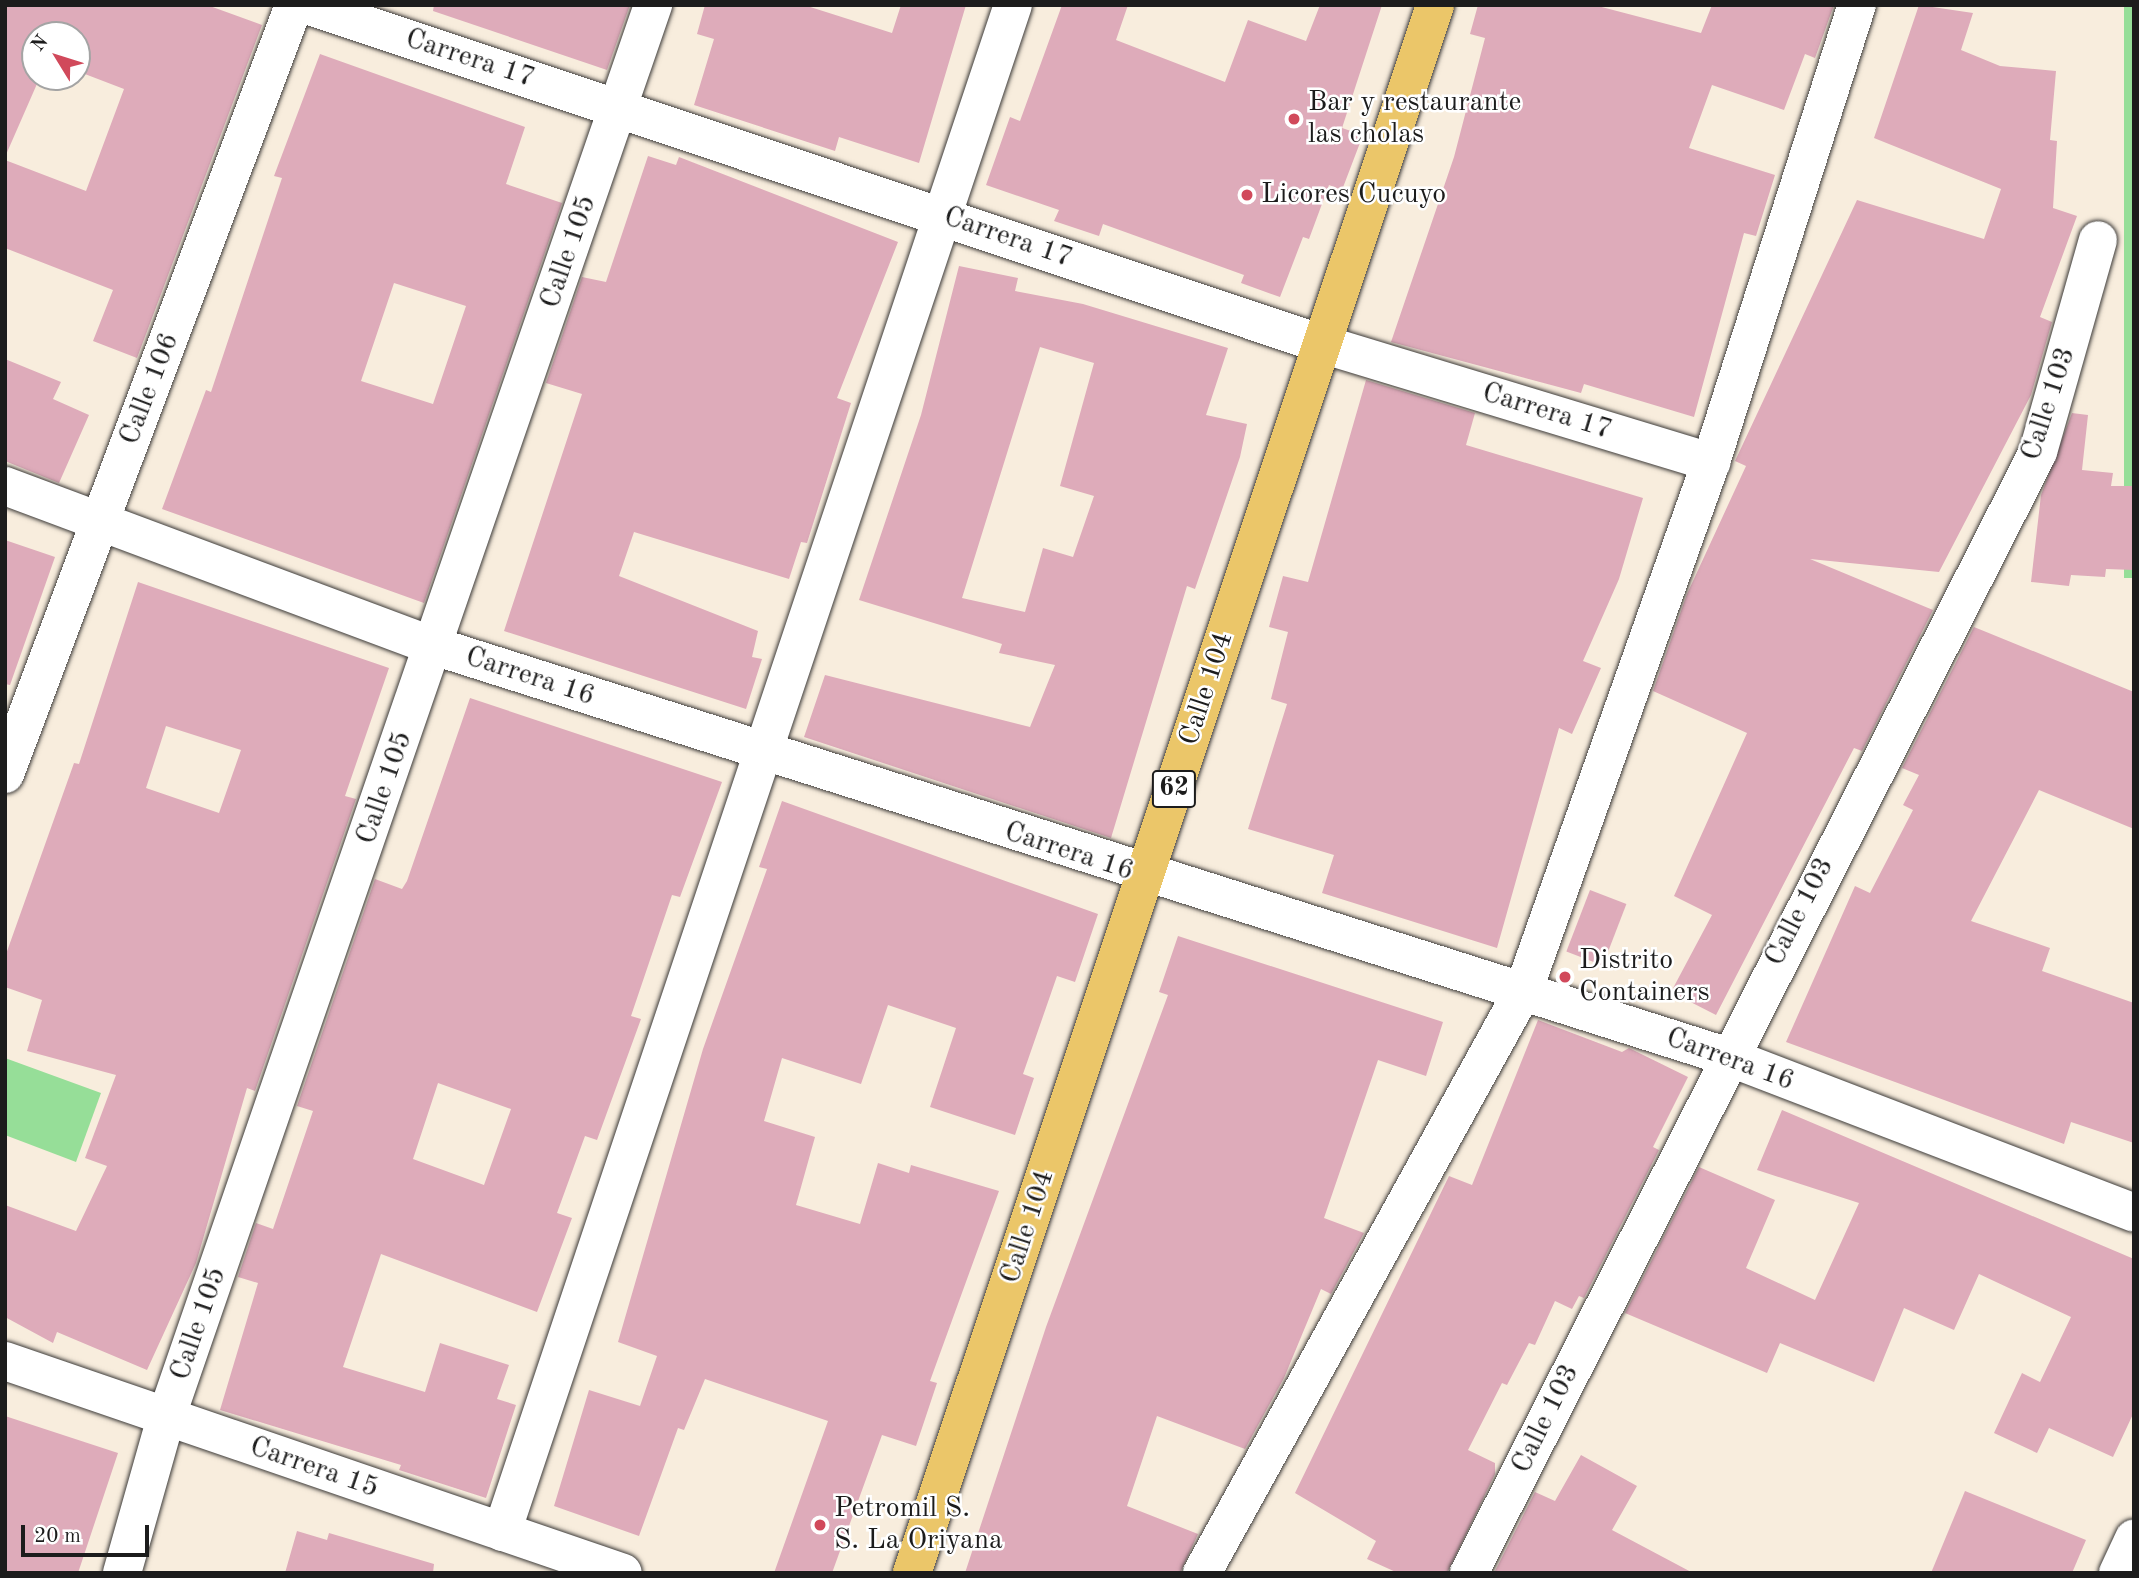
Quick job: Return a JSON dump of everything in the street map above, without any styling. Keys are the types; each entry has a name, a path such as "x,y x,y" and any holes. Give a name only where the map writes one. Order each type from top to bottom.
{"main road":[{"name":"Calle 104","path":"912,1573 1435,5"}],"street":[{"name":"Calle 106","path":"5,774 294,5"},
{"name":"Carrera 17","path":"307,5 1322,344 1711,462"},
{"name":"Calle 105","path":"122,1573 166,1418 653,5"},
{"path":"502,1532 1013,5"},
{"path":"1202,1573 1524,989 1711,462 1857,5"},
{"name":"Calle 103","path":"1469,1573 1726,1056 2038,452 2098,240"},
{"name":"Carrera 16","path":"5,486 434,646 1145,876 1524,989 1726,1056 2134,1213"},
{"name":"Carrera 15","path":"5,1361 623,1573"},
{"path":"2118,1573 2134,1538"}],"green space":[{"path":"2124,5 2134,5 2134,578 2124,578"},
{"path":"5,1058 101,1093 76,1162 5,1135"}],"building":[{"path":"5,5 207,5 262,25 137,358 93,341 113,290 5,248 5,160 86,191 124,89 91,76 91,21 21,21 21,91 34,91 5,157"},
{"path":"434,5 630,5 607,70 433,11"},
{"path":"705,5 804,5 892,33 901,5 966,5 919,163 839,137 835,151 694,105 714,39 697,34"},
{"path":"1062,5 1128,5 1116,40 1225,82 1248,20 1306,41 1320,5 1382,5 1342,128 1363,135 1342,190 1329,185 1309,239 1303,237 1280,297 1241,283 1244,275 1103,224 1099,236 1054,221 1059,210 986,185 1010,117 1020,121"},
{"path":"1478,5 1594,5 1701,33 1712,5 1834,5 1815,58 1805,54 1784,110 1712,85 1689,148 1775,175 1756,236 1744,233 1694,417 1584,384 1581,393 1391,342 1454,157 1485,38 1470,34"},
{"path":"1919,5 1973,13 1961,50 2000,66 2056,71 2050,140 2057,141 2053,208 2077,216 2040,317 2052,322 2031,395 1939,572 1810,559 1933,610 1862,751 1854,748 1716,1015 1671,992 1712,915 1674,896 1747,733 1653,691 1687,594 1746,466 1735,461 1857,200 1984,239 2001,189 1874,138"},
{"path":"320,54 525,127 506,184 562,203 424,603 162,509 206,390 211,392 282,178 274,176","holes":["394,283 466,306 433,404 361,381"]},
{"path":"648,156 676,165 679,157 898,242 837,398 851,403 807,543 801,542 789,579 634,532 619,576 758,631 752,657 762,659 746,709 504,631 582,394 546,383 582,277 606,282"},
{"path":"959,266 1018,278 1015,291 1083,304 1228,348 1206,415 1247,424 1240,457 1195,589 1187,586 1111,838 804,737 825,675 1030,727 1055,665 999,653 1002,644 859,600 921,415","holes":["1040,347 1094,363 1060,486 1094,496 1073,557 1043,548 1025,612 962,598"]},
{"path":"5,359 61,382 53,399 89,415 59,483 5,461"},
{"path":"1366,380 1475,413 1466,445 1643,498 1619,579 1583,661 1601,668 1572,734 1559,728 1497,948 1322,893 1334,855 1248,829 1287,704 1271,699 1288,632 1269,627 1283,576 1308,582"},
{"path":"2072,413 2088,415 2082,470 2113,473 2111,486 2134,486 2134,570 2106,569 2105,577 2071,575 2069,586 2031,582 2041,495"},
{"path":"5,540 55,557 10,685 5,684"},
{"path":"138,582 389,668 345,796 356,799 255,1091 247,1088 196,1263 147,1370 57,1332 53,1343 5,1317 5,1205 76,1231 107,1166 85,1158 116,1075 27,1051 42,1000 5,987 5,957 74,763 79,764","holes":["166,726 241,750 219,813 146,788"]},
{"path":"1974,627 2134,692 2134,829 2039,790 1971,921 2050,948 2042,971 2134,1003 2134,1143 2071,1122 2064,1144 1786,1042 1855,886 1870,893 1913,810 1903,805 1919,775 1902,768"},
{"path":"470,698 722,782 680,897 672,895 631,1016 641,1019 597,1140 585,1136 557,1213 572,1218 537,1312 381,1254 343,1367 425,1392 440,1343 509,1365 497,1399 516,1405 486,1498 399,1470 401,1465 220,1410 258,1283 238,1277 256,1223 273,1229 313,1111 297,1106 375,879 402,889","holes":["438,1083 511,1109 484,1185 413,1159"]},
{"path":"782,801 1098,914 1075,982 1057,976 1023,1074 1034,1078 1015,1135 930,1107 956,1028 888,1005 861,1084 782,1058 764,1121 815,1137 796,1205 860,1224 878,1163 909,1173 911,1165 999,1191 930,1381 937,1383 916,1446 882,1435 832,1573 774,1573 828,1421 705,1379 684,1430 678,1428 639,1536 554,1506 589,1390 640,1406 657,1356 618,1342 703,1049 767,869 759,867"},
{"path":"1590,890 1626,904 1603,966 1566,952"},
{"path":"1178,936 1443,1022 1426,1076 1378,1060 1324,1218 1364,1233 1331,1294 1321,1289 1284,1378 1245,1449 1157,1416 1127,1506 1198,1534 1180,1573 965,1573 1046,1327 1168,995 1159,992"},
{"path":"1538,1020 1622,1052 1629,1048 1688,1077 1653,1147 1659,1150 1584,1298 1579,1296 1572,1309 1555,1301 1535,1345 1529,1343 1507,1385 1502,1383 1468,1450 1495,1463 1495,1474 1447,1573 1398,1573 1367,1559 1376,1541 1295,1493 1449,1176 1472,1185"},
{"path":"1782,1110 2134,1259 2134,1412 2113,1457 2049,1428 2037,1453 1994,1433 2022,1373 2040,1382 2071,1317 1979,1274 1954,1330 1904,1308 1874,1382 1780,1343 1767,1373 1625,1313 1699,1167 1775,1200 1746,1268 1815,1300 1859,1203 1757,1170"},
{"path":"5,1416 118,1453 78,1573 5,1573"},
{"path":"1581,1455 1637,1486 1612,1530 1693,1573 1494,1573 1535,1492 1555,1501"},
{"path":"1965,1491 2086,1540 2072,1573 1931,1573"},
{"path":"297,1531 327,1540 329,1533 434,1564 433,1573 285,1573"}],"place":[{"name":"Bar y restaurante las cholas","path":"1294,119"},
{"name":"Licores Cucuyo","path":"1247,195"},
{"name":"Distrito Containers","path":"1565,977"},
{"name":"Petromil S. S. La Oriyana","path":"820,1525"}]}
